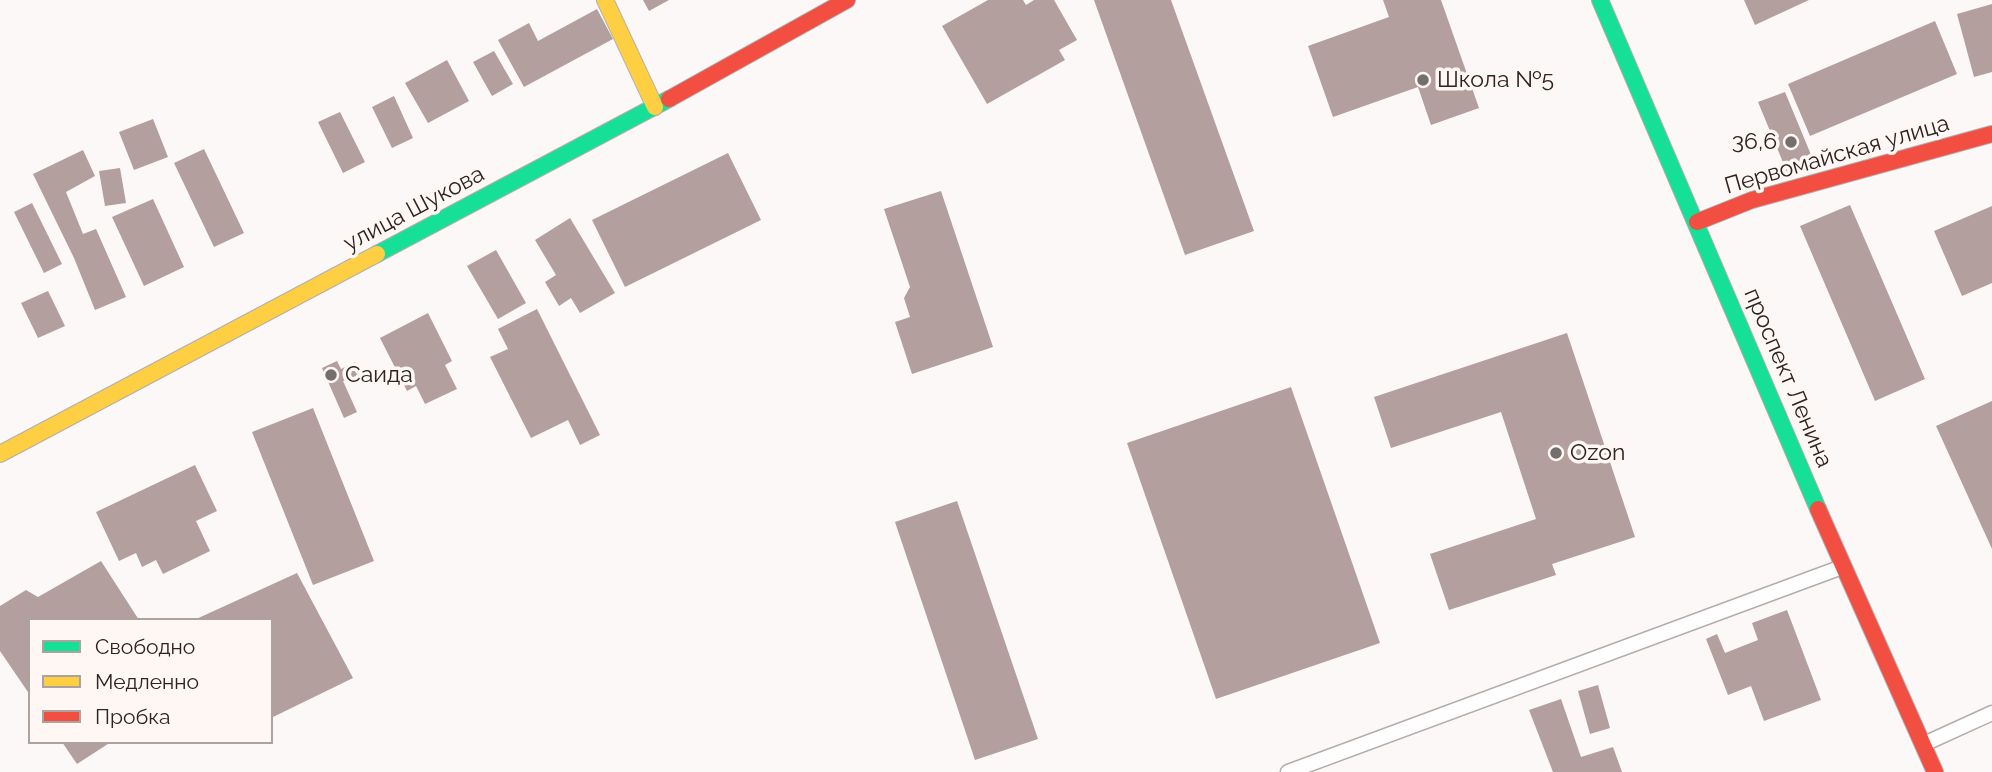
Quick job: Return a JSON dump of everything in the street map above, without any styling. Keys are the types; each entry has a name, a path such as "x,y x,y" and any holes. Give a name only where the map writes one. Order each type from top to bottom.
{"main road":[{"path":"605,0 654,107"},
{"name":"улица Шукова","path":"0,454 654,107 846,0"},
{"name":"проспект Ленина","path":"1600,0 1843,567 1935,772"},
{"name":"Первомайская улица","path":"1697,222 1752,200 1992,134"}],"lane":[{"path":"1288,772 1843,567"},
{"path":"1923,744 1992,713"}],"building":[{"path":"643,0 669,0 649,11"},
{"path":"988,0 1023,0 1026,5 1034,0 1054,0 1077,40 1059,50 1065,60 987,104 942,26"},
{"path":"1094,0 1171,0 1254,231 1185,255"},
{"path":"1383,0 1441,0 1479,108 1431,125 1418,87 1333,117 1308,46 1389,17"},
{"path":"1744,0 1809,0 1755,25"},
{"path":"1992,4 1992,72 1974,77 1957,14"},
{"path":"597,9 613,39 524,87 498,40 529,23 538,41"},
{"path":"1935,21 1957,74 1810,136 1788,84"},
{"path":"494,51 513,84 492,96 473,62"},
{"path":"447,60 469,101 428,123 405,83"},
{"path":"1785,92 1814,162 1787,172 1758,102"},
{"path":"394,96 413,138 392,148 372,107"},
{"path":"340,112 365,162 343,173 318,122"},
{"path":"153,119 168,157 134,170 119,132"},
{"path":"204,149 244,233 214,247 174,163"},
{"path":"83,150 95,176 66,192 83,234 96,229 126,297 95,310 74,258 33,174"},
{"path":"728,153 761,220 625,287 592,220"},
{"path":"120,168 126,203 105,206 99,171"},
{"path":"941,191 993,347 912,374 895,322 910,317 904,298 910,287 884,209"},
{"path":"153,199 184,267 144,286 112,217"},
{"path":"32,203 62,264 44,273 14,212"},
{"path":"1850,205 1925,379 1875,401 1800,226"},
{"path":"1992,206 1992,283 1962,296 1934,231"},
{"path":"570,218 615,293 580,313 571,298 559,306 545,282 556,275 535,240"},
{"path":"496,250 526,303 498,319 467,266"},
{"path":"48,291 65,326 38,338 21,303"},
{"path":"537,309 600,435 580,445 568,420 531,438 490,357 508,349 498,329"},
{"path":"428,313 452,361 445,365 457,389 425,404 416,386 407,391 380,338"},
{"path":"1567,333 1635,537 1552,564 1556,575 1449,610 1430,554 1536,519 1501,412 1391,448 1374,397"},
{"path":"337,361 341,369 355,362 361,374 343,381 357,412 344,418 322,368"},
{"path":"1291,387 1380,643 1216,699 1127,443"},
{"path":"1992,401 1992,549 1936,426"},
{"path":"313,408 374,561 313,585 252,432"},
{"path":"195,465 217,511 196,521 210,551 163,574 156,560 142,567 136,553 119,561 96,512"},
{"path":"957,501 1038,739 975,760 895,522"},
{"path":"101,561 138,618 28,618 28,692 0,651 0,606 26,590 38,597"},
{"path":"297,573 353,678 273,717 273,618 198,618"},
{"path":"1787,610 1821,700 1764,721 1751,686 1728,695 1706,639 1717,634 1725,653 1758,640 1752,623"},
{"path":"1598,685 1610,728 1590,734 1578,691"},
{"path":"1561,699 1581,757 1613,747 1622,772 1553,772 1529,710"},
{"path":"63,744 108,744 77,764"}],"traffic: fast":[{"path":"1600,0 1818,509"},
{"path":"377,254 669,99"}],"traffic: slow":[{"path":"605,0 655,107"},
{"path":"0,454 377,254"}],"traffic: jam":[{"path":"669,99 847,0"},
{"path":"1697,222 1752,200 1992,134"},
{"path":"1818,509 1935,772"}],"place":[{"name":"Школа №5","path":"1423,80"},
{"name":"36,6","path":"1791,142"},
{"name":"Саида","path":"331,375"},
{"name":"Ozon","path":"1556,453"}]}
